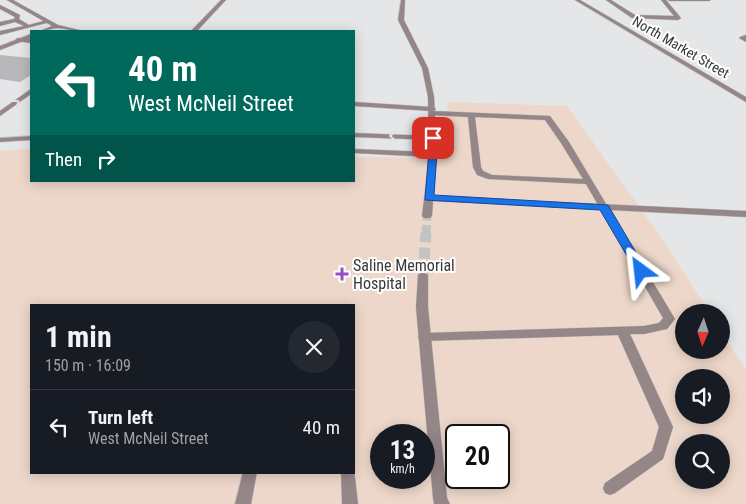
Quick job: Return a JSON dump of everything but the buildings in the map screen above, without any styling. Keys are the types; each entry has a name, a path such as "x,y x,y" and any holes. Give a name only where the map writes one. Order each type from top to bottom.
{"street":[{"path":"0,3 10,0 47,22 75,30"},
{"path":"195,30 224,0"},
{"path":"402,0 401,20 425,68 432,111 433,155 427,216"},
{"name":"North Market Street","path":"577,0 744,97"},
{"path":"608,0 634,17 678,18 663,0"},
{"path":"670,0 708,0"},
{"path":"0,7 18,16 16,20"},
{"path":"0,24 16,20 28,26"},
{"path":"0,33 47,22"},
{"path":"46,30 56,26"},
{"path":"0,48 30,36"},
{"path":"18,40 30,41"},
{"path":"0,114 30,93"},
{"path":"355,104 471,114 547,118 565,142 669,319 663,326 622,330 424,337"},
{"path":"471,114 477,167 480,173 491,177 589,182"},
{"path":"355,134 433,138"},
{"path":"1,139 30,138"},
{"path":"355,151 433,155"},
{"path":"429,198 746,214"},
{"path":"423,275 422,307 424,337 442,504"},
{"path":"610,488 658,455 666,427 622,330"},
{"path":"243,504 250,474"},
{"path":"348,474 350,504"}],"shaded area":[{"name":"Saline Memorial Hospital","path":"447,102 567,106 665,243 704,304 675,304 675,359 730,359 730,345 746,370 746,504 0,504 0,151 30,149 30,182 355,182 355,157 450,158"}],"tunnel":[{"path":"426,234 427,216"},
{"path":"423,275 426,233"}],"place":[{"name":"Saline Memorial Hospital","path":"342,274"}],"route":[{"path":"433,138 429,198 604,207 641,271"}]}
